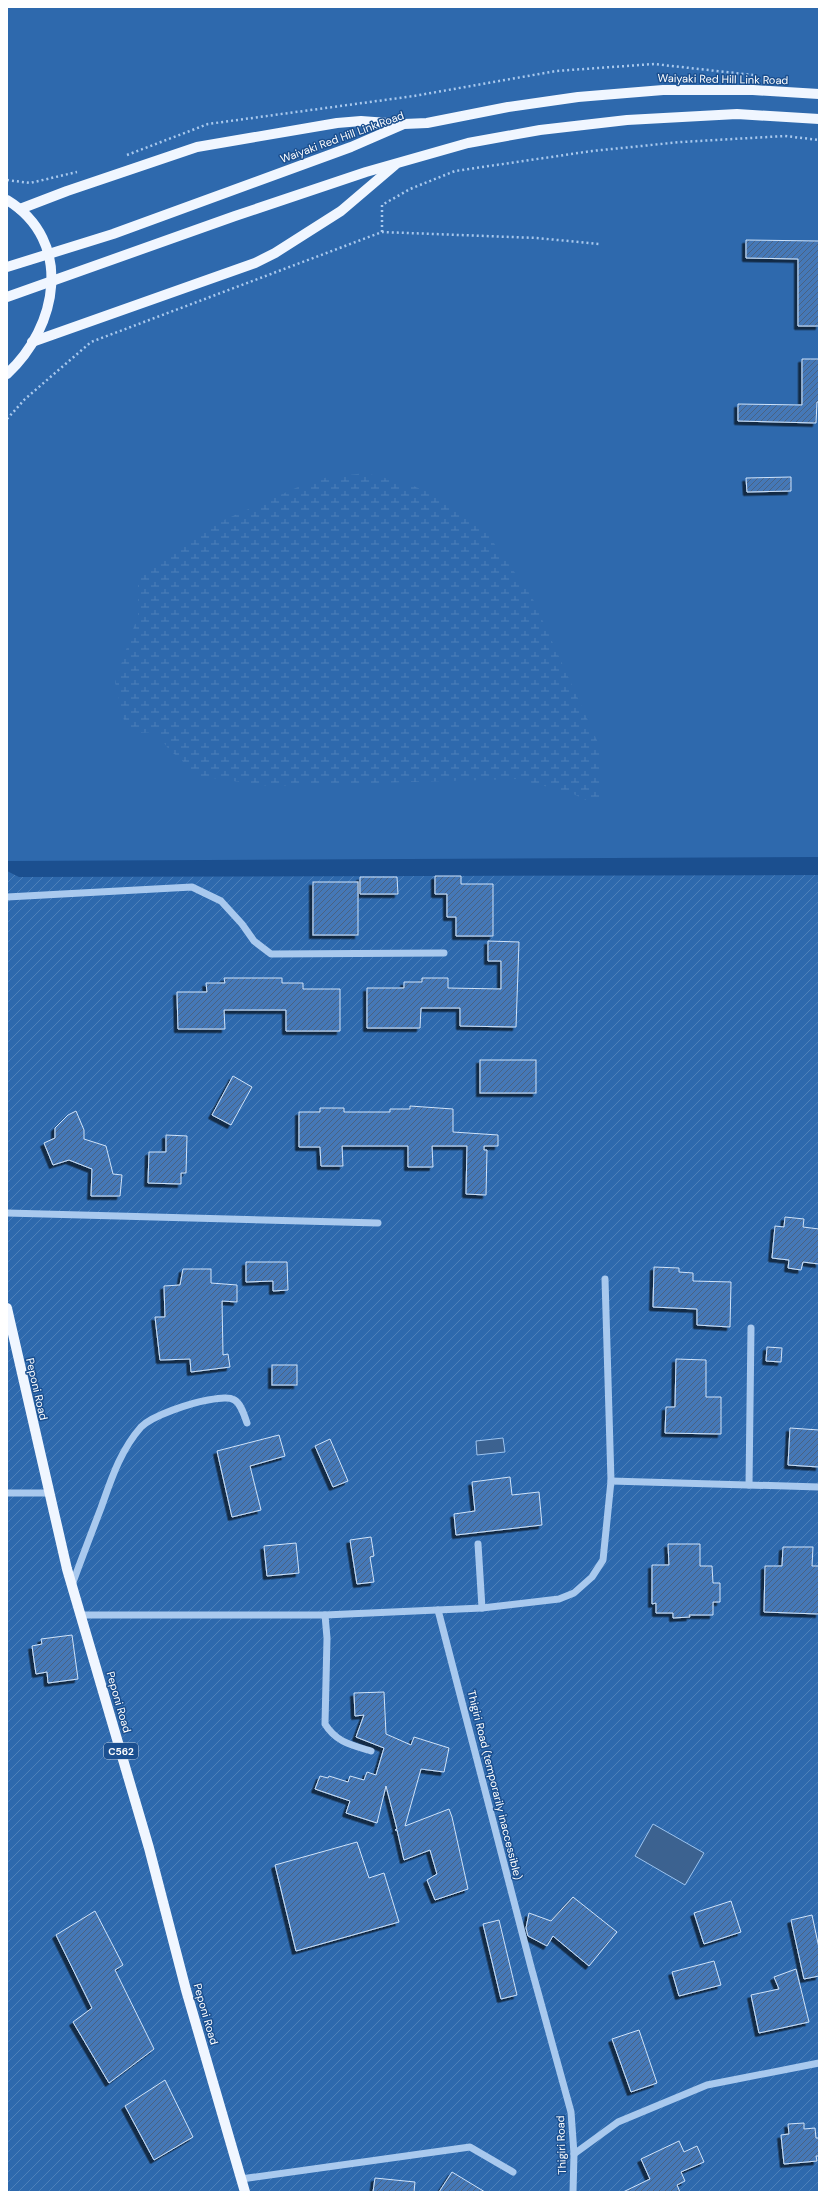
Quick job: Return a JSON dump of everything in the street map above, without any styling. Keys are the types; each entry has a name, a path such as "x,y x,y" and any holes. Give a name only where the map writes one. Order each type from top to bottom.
{"main road":[{"name":"Waiyaki Red Hill Link Road","path":"7,268 120,231 351,147 404,124 427,123 508,107 578,97 663,90 753,90 819,94"},
{"path":"7,297 234,216 399,161 496,138 540,130 626,120 737,114 819,119"},
{"path":"20,210 67,191 197,147 337,123 361,121 404,124"},
{"path":"32,342 255,263 276,253 341,211 399,161"},
{"path":"7,200 34,222 42,235 51,261 50,295 40,326 25,354 7,374"},
{"name":"Peponi Road","path":"7,1308 49,1493 72,1586 149,1848 186,1990 245,2192"}],"street":[{"path":"7,897 192,887 221,901 242,924 254,941 271,954 444,953"},
{"path":"7,1213 378,1223"},
{"path":"81,1615 325,1615 438,1610 482,1608 559,1599 574,1593 592,1577 603,1560 611,1481 605,1279"},
{"path":"750,1485 751,1328"},
{"path":"72,1586 120,1456 142,1426 161,1415 204,1401 225,1398 234,1398 241,1404 248,1423"},
{"path":"611,1481 819,1487"},
{"path":"7,1493 49,1493"},
{"path":"478,1544 482,1608"},
{"name":"Thigiri Road (temporarily inaccessible)","path":"438,1610 560,2076"},
{"path":"325,1615 327,1638 325,1724 331,1734 344,1743 371,1751"},
{"path":"574,2154 618,2122 707,2085 819,2063"},
{"name":"Thigiri Road","path":"560,2076 571,2112 574,2154 574,2192"},
{"path":"241,2179 470,2146 513,2172"}],"path":[{"path":"120,158 208,124 414,96 556,71 654,64 758,75"},
{"path":"382,232 382,205 410,189 456,171 592,151 673,143 785,136 819,140"},
{"path":"7,180 30,183 80,171"},
{"path":"7,419 25,399 91,342 382,232 537,238 599,244"}],"green space":[{"path":"7,7 819,7 819,857 7,861"},
{"path":"365,473 409,484 439,497 486,532 532,597 600,747 601,807 569,792 516,779 269,786 192,775 181,759 170,751 156,732 138,733 125,725 115,682 138,615 138,574 206,528 316,479"},
{"path":"7,871 19,877 819,875 819,2192 7,2192"}],"shaded area":[{"path":"503,1438 505,1452 477,1455 476,1441"},
{"path":"653,1824 704,1853 685,1885 635,1856"}],"building":[{"path":"746,240 819,241 819,326 798,326 798,259 746,258"},
{"path":"802,359 819,359 819,402 817,402 816,423 738,421 738,404 802,405"},
{"path":"791,477 791,491 747,492 746,478"},
{"path":"435,876 461,876 461,884 493,884 493,936 456,936 456,917 447,917 447,894 435,894"},
{"path":"360,877 397,877 398,894 360,894"},
{"path":"313,882 358,882 358,935 313,935"},
{"path":"488,941 519,942 516,1027 460,1026 460,1008 421,1008 420,1028 367,1028 367,988 404,988 404,982 422,982 422,978 448,978 448,988 501,989 501,961 488,961"},
{"path":"224,978 282,978 282,983 303,983 303,989 340,989 340,1031 286,1031 286,1010 224,1010 225,1029 178,1029 177,992 207,992 206,983 225,983"},
{"path":"480,1060 536,1060 536,1093 480,1093"},
{"path":"233,1076 252,1087 231,1125 212,1115"},
{"path":"410,1106 453,1109 453,1132 498,1135 498,1146 484,1146 484,1150 487,1150 486,1195 466,1194 467,1146 432,1146 433,1167 408,1167 408,1146 342,1146 343,1166 321,1166 320,1147 299,1147 299,1112 320,1112 320,1108 344,1108 344,1112 390,1112 390,1109 410,1109"},
{"path":"76,1111 84,1130 84,1139 106,1146 113,1174 122,1175 120,1196 91,1196 92,1169 69,1160 53,1165 44,1143 55,1138 55,1128 68,1115"},
{"path":"166,1135 187,1136 186,1173 181,1173 181,1184 148,1183 149,1152 166,1152"},
{"path":"785,1217 804,1219 803,1227 819,1229 819,1264 803,1262 801,1270 788,1268 789,1260 772,1258 775,1226 784,1227"},
{"path":"246,1262 287,1262 288,1290 273,1291 273,1281 246,1282"},
{"path":"654,1267 679,1268 679,1272 693,1273 693,1281 731,1282 730,1327 697,1325 697,1309 653,1307"},
{"path":"183,1269 211,1269 211,1283 237,1285 237,1302 222,1301 223,1355 228,1354 230,1367 191,1372 190,1359 160,1360 155,1317 165,1317 164,1286 180,1285"},
{"path":"767,1347 782,1348 781,1362 766,1361"},
{"path":"676,1359 706,1360 706,1397 721,1397 721,1434 665,1433 666,1407 675,1407"},
{"path":"272,1365 297,1365 297,1385 272,1385"},
{"path":"790,1428 819,1430 819,1467 788,1465"},
{"path":"279,1435 285,1456 250,1466 261,1510 232,1517 217,1451"},
{"path":"330,1439 348,1481 333,1487 315,1446"},
{"path":"510,1477 512,1495 539,1492 542,1525 456,1535 454,1514 475,1511 472,1482"},
{"path":"371,1537 374,1556 370,1557 374,1582 357,1584 350,1540"},
{"path":"296,1543 299,1573 267,1576 264,1546"},
{"path":"668,1544 700,1544 700,1566 712,1566 713,1583 720,1583 720,1602 713,1602 713,1615 689,1615 690,1617 673,1618 673,1613 656,1613 656,1603 652,1604 652,1565 669,1565"},
{"path":"783,1547 813,1547 812,1566 819,1566 819,1614 764,1612 765,1566 782,1566"},
{"path":"72,1635 78,1679 48,1683 47,1672 36,1674 32,1646 42,1644 41,1639"},
{"path":"384,1692 386,1734 411,1745 414,1737 449,1748 444,1772 421,1769 405,1826 449,1809 468,1889 435,1900 427,1880 437,1874 430,1850 404,1860 397,1830 395,1830 397,1829 386,1786 377,1823 346,1813 350,1801 315,1789 320,1776 328,1778 329,1776 348,1782 350,1776 364,1780 367,1772 376,1775 384,1748 356,1737 364,1715 355,1716 354,1693"},
{"path":"357,1842 369,1878 384,1873 399,1922 296,1951 275,1865"},
{"path":"573,1897 617,1932 589,1966 553,1936 547,1946 528,1936 526,1928 529,1913 551,1921"},
{"path":"731,1901 741,1932 704,1944 694,1913"},
{"path":"95,1911 123,1965 115,1970 154,2049 109,2083 73,2022 92,2008 56,1935"},
{"path":"812,1915 819,1948 819,1976 804,1979 791,1920"},
{"path":"499,1920 517,1995 501,1999 483,1924"},
{"path":"714,1961 721,1985 679,1996 672,1972"},
{"path":"796,1969 809,2022 759,2033 751,1995 779,1989 774,1977"},
{"path":"639,2030 657,2083 631,2092 612,2039"},
{"path":"165,2080 193,2137 154,2160 125,2106"},
{"path":"804,2123 804,2129 815,2128 816,2138 819,2138 819,2156 816,2156 817,2161 784,2164 781,2135 789,2134 788,2124"},
{"path":"679,2141 684,2152 697,2146 704,2162 681,2172 685,2181 677,2185 680,2192 623,2192 650,2179 641,2159"},
{"path":"452,2172 485,2192 439,2192"},
{"path":"375,2178 415,2182 414,2192 373,2192"}]}
